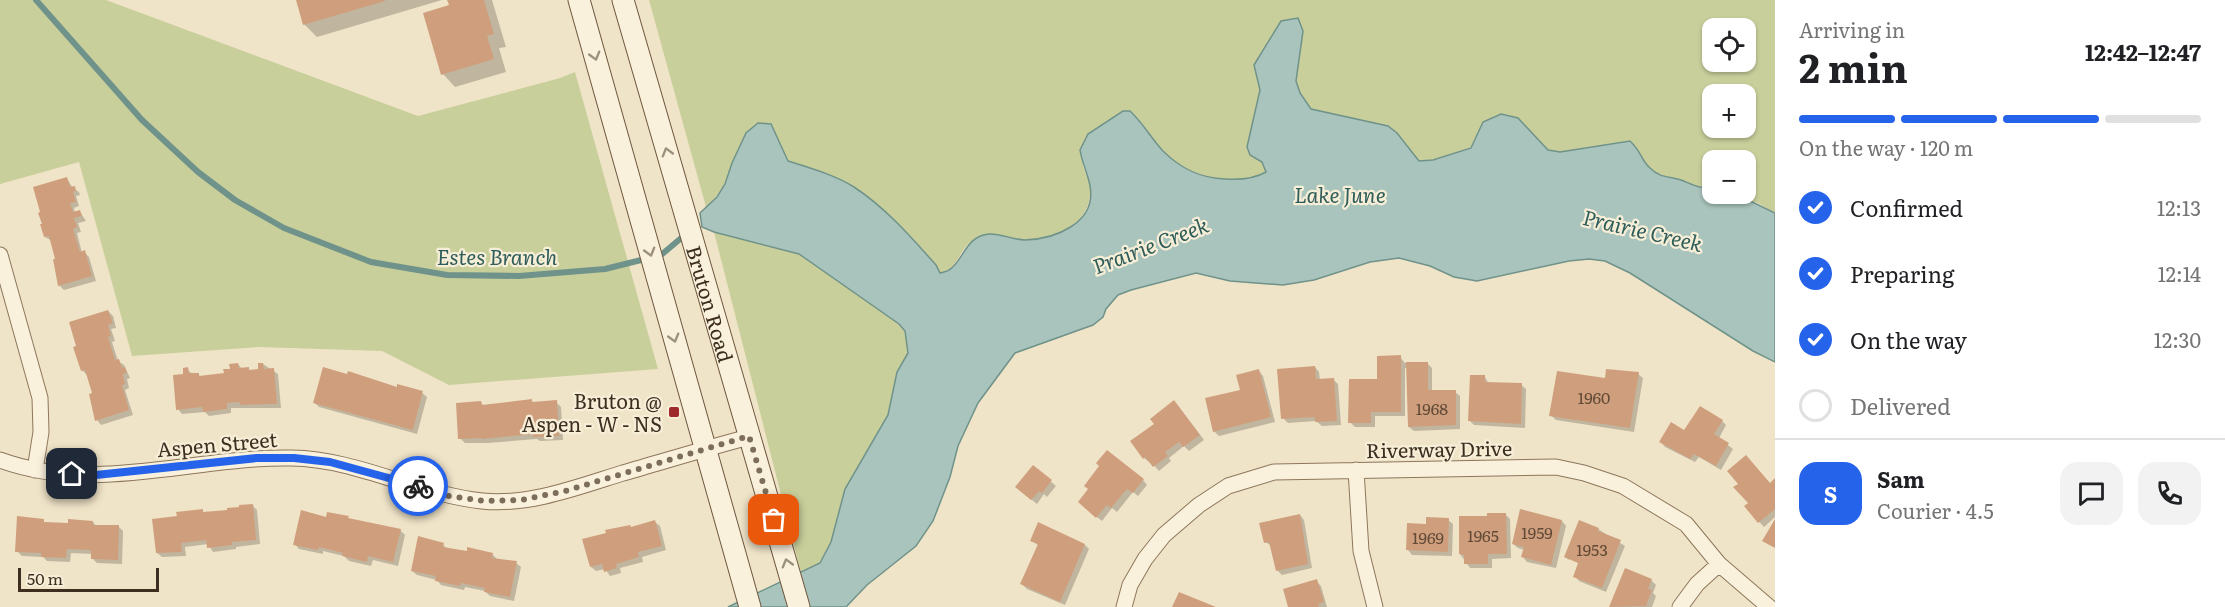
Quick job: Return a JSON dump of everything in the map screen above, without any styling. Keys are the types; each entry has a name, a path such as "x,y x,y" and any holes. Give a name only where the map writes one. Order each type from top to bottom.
{"main road":[{"path":"579,0 750,607"},
{"name":"Bruton Road","path":"623,0 799,607"}],"street":[{"path":"0,255 40,398 40,432 35,470"},
{"name":"Aspen Street","path":"0,460 35,470 96,475 257,458 294,458 330,462 448,496 484,501 521,500 565,491 749,436"},
{"name":"Riverway Drive","path":"1124,607 1130,585 1145,559 1164,535 1199,505 1228,486 1274,472 1556,467 1584,473 1623,486 1686,524 1719,564 1769,607"},
{"path":"1356,470 1361,551 1375,607"},
{"path":"1680,607 1697,584 1719,564"}],"green space":[{"path":"0,0 106,0 418,116 575,72 658,369 449,385 382,351 259,347 132,356 79,162 0,184"},
{"path":"649,0 1775,0 1775,213 1756,202 1756,150 1702,150 1702,188 1657,174 1647,165 1630,141 1560,152 1548,150 1518,118 1483,123 1471,147 1433,160 1419,161 1397,133 1388,126 1311,109 1300,93 1296,81 1303,31 1254,65 1260,90 1247,147 1250,155 1262,162 1267,172 1242,179 1207,177 1198,174 1174,161 1130,111 1083,166 1090,185 1089,201 1078,221 1058,234 1034,240 993,234 985,235 964,248 954,265 940,273 936,265 894,220 853,187 820,171 788,161 732,163 728,176 716,197 706,207"},
{"path":"714,232 799,254 899,324 905,331 908,353 897,372 888,415 845,489 831,542 819,563 801,573"}],"water":[{"name":"Lake June","path":"1298,18 1303,31 1296,81 1300,93 1311,109 1388,126 1397,133 1419,161 1433,160 1471,148 1483,122 1501,114 1518,118 1548,150 1560,152 1630,141 1647,165 1657,174 1702,187 1702,204 1756,204 1775,213 1775,362 1753,351 1630,273 1605,261 1589,259 1569,261 1477,281 1454,277 1430,266 1399,258 1370,262 1314,280 1283,285 1230,281 1196,273 1118,295 1106,309 1103,317 1093,325 1015,353 978,403 958,446 950,477 933,521 916,546 867,585 846,607 728,607 820,563 831,542 845,489 888,415 897,372 908,353 905,331 899,324 799,254 702,227 700,213 717,197 725,184 746,133 758,123 771,124 788,161 839,179 866,195 908,234 936,265 940,273 954,266 969,244 981,236 993,234 1020,240 1037,239 1061,232 1080,219 1087,210 1090,186 1080,150 1088,134 1123,111 1130,111 1163,151 1191,171 1207,177 1231,179 1252,178 1266,172 1262,162 1250,155 1247,147 1260,90 1254,65 1281,21"}],"building":[{"path":"296,0 385,0 385,1 303,25"},
{"path":"447,0 484,0 494,34 487,36 494,59 441,75 423,13 449,5"},
{"path":"67,177 70,187 75,186 76,191 73,192 76,202 70,203 73,212 80,210 82,216 74,218 77,227 73,229 80,252 85,250 92,276 58,286 53,259 55,259 49,236 44,237 40,224 42,224 38,213 40,212 33,187"},
{"path":"108,310 113,323 108,325 111,336 108,337 115,360 119,359 122,368 125,367 127,373 123,374 125,384 122,385 129,410 95,421 89,394 92,393 85,370 81,371 73,347 76,346 69,322"},
{"path":"1401,355 1401,412 1371,412 1371,423 1348,423 1349,379 1377,379 1377,356"},
{"path":"1406,362 1428,362 1428,390 1456,390 1456,425 1408,427"},
{"path":"238,363 239,368 249,367 249,370 258,369 258,363 263,363 264,369 274,368 277,404 240,405 240,402 227,403 227,409 203,412 202,407 176,410 173,375 183,374 183,368 188,367 189,373 199,373 199,376 224,373 223,369 230,369 229,364"},
{"path":"1315,366 1316,379 1334,378 1337,421 1315,422 1315,417 1281,419 1277,369"},
{"path":"323,367 347,374 348,371 397,387 397,384 423,391 413,430 313,403"},
{"path":"1259,369 1271,417 1213,432 1205,398 1240,390 1236,375"},
{"path":"1606,369 1639,372 1630,428 1549,416 1557,371 1605,378"},
{"path":"1470,375 1485,375 1485,382 1522,383 1521,424 1468,421"},
{"path":"532,399 532,402 557,400 559,436 533,437 533,434 458,439 456,403 481,401 482,405"},
{"path":"1174,400 1200,435 1183,447 1179,442 1165,452 1168,456 1153,467 1145,457 1143,459 1130,441 1154,424 1150,419"},
{"path":"1700,406 1723,420 1714,434 1729,443 1716,466 1694,454 1690,459 1659,442 1671,422 1684,430"},
{"path":"1107,450 1144,479 1133,493 1127,489 1111,508 1107,505 1096,518 1078,502 1088,489 1084,486 1099,466 1096,463"},
{"path":"1746,455 1770,483 1775,478 1775,509 1758,523 1744,506 1748,503 1733,487 1738,484 1727,471"},
{"path":"1033,465 1052,480 1042,493 1039,491 1031,500 1015,487"},
{"path":"253,504 256,540 232,542 232,545 207,548 206,540 181,543 182,552 156,553 152,519 177,516 176,512 203,509 203,512 227,510 227,508 239,507 239,505"},
{"path":"1520,509 1562,520 1551,565 1521,557 1524,547 1512,544"},
{"path":"301,510 326,517 327,512 349,516 348,518 401,529 393,562 368,556 367,562 319,547 318,550 293,545"},
{"path":"1487,513 1506,513 1507,554 1488,554 1488,564 1464,564 1464,555 1459,554 1459,516 1487,516"},
{"path":"1300,514 1308,564 1276,571 1269,542 1264,543 1259,523"},
{"path":"17,516 44,519 44,522 68,523 68,519 93,521 93,525 119,525 118,560 91,559 91,550 67,549 66,558 41,557 41,553 15,552"},
{"path":"1426,517 1449,518 1448,552 1406,550 1407,523 1426,524"},
{"path":"1775,519 1775,548 1762,541"},
{"path":"655,520 662,546 638,552 639,557 616,564 617,568 604,572 602,564 590,567 582,539 606,533 605,530 630,525 631,527"},
{"path":"1579,520 1621,540 1602,588 1573,577 1578,563 1564,557"},
{"path":"1038,522 1085,544 1060,602 1020,584 1038,544 1030,541"},
{"path":"418,536 444,543 443,547 467,551 467,547 493,553 492,558 517,561 510,597 484,592 485,588 435,581 436,576 411,571"},
{"path":"1625,568 1652,579 1648,589 1652,590 1646,606 1609,607"},
{"path":"1317,579 1324,602 1318,604 1319,607 1288,607 1283,589"},
{"path":"1179,592 1216,607 1172,607"}],"waterway":[{"name":"Estes Branch","path":"36,0 142,120 198,172 235,200 284,228 371,262 447,275 519,276 605,269 661,255 686,234"}],"way so far":[{"path":"418,486 448,496 484,501 521,500 565,491 749,436 774,520"}],"place":[{"name":"Bruton @ Aspen - W - NS","path":"674,412"}],"route":[{"path":"72,474 96,475 257,458 294,458 330,462 418,486"}],"water label":[{"name":"Prairie Creek","path":"1643,229"},
{"name":"Prairie Creek","path":"1150,244"}]}
